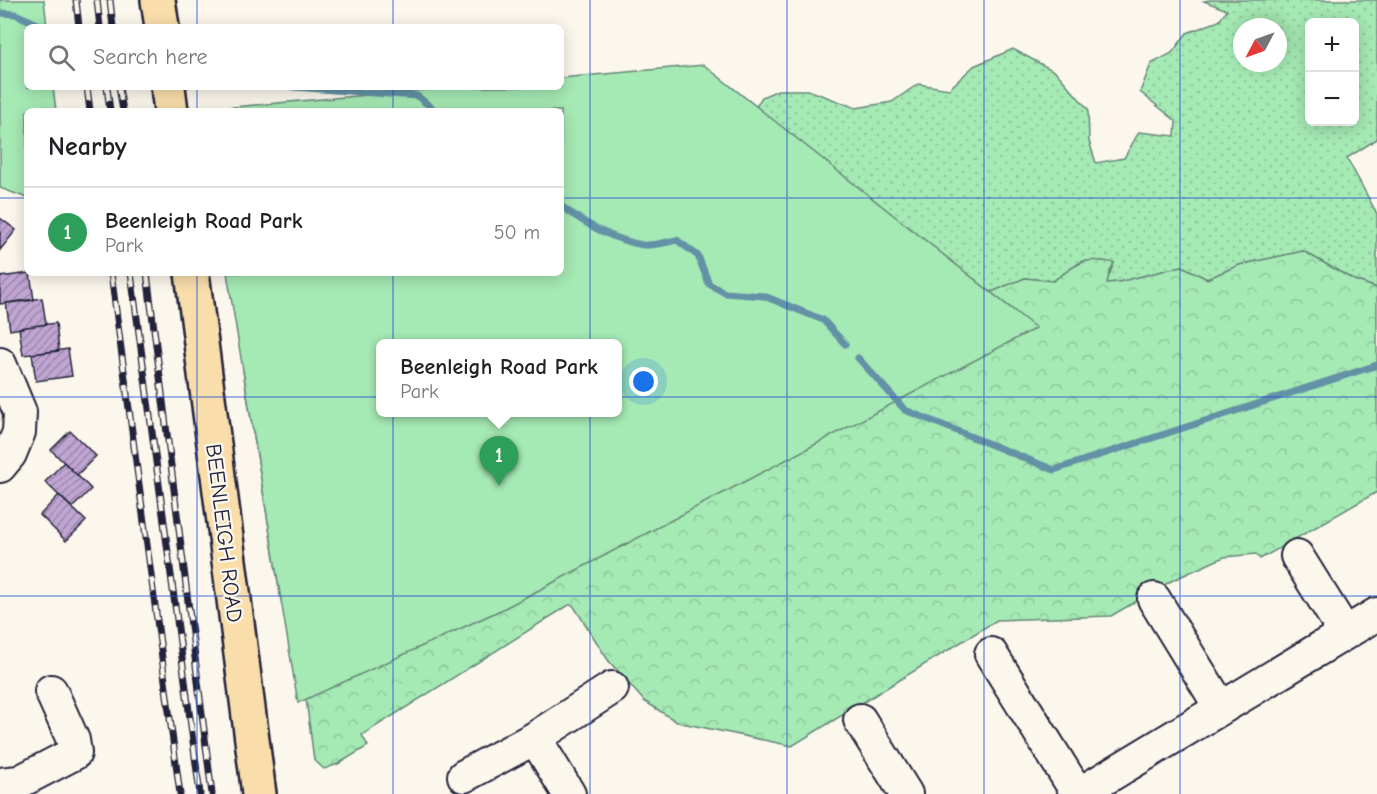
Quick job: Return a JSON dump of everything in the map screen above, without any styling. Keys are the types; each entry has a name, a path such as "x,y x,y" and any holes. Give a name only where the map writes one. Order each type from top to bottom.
{"main road":[{"path":"158,0 162,24"},
{"path":"168,90 171,108"},
{"name":"BEENLEIGH ROAD","path":"192,276 259,794"}],"street":[{"path":"0,363 20,412 20,432 10,454 0,466"},
{"path":"1297,556 1345,633"},
{"path":"1154,599 1221,708"},
{"path":"991,654 1079,794 1377,614"},
{"path":"464,776 535,738 612,687"},
{"path":"0,784 19,782 75,753 73,740 51,691"},
{"path":"860,720 906,794"},
{"path":"535,738 569,794"}],"green space":[{"path":"0,0 44,0 47,24 24,24 24,90 53,90 56,108 24,108 24,197 0,188"},
{"path":"1377,0 1377,139 1347,158 1377,214 1377,288 1354,280 1303,251 1239,265 1207,279 1182,266 1119,282 1106,283 1114,263 1082,261 1053,281 1025,278 994,291 959,299 564,163 749,118 762,97 778,90 808,90 856,108 892,102 918,84 949,89 974,66 1013,49 1056,72 1088,109 1089,141 1096,163 1124,158 1139,132 1175,136 1176,121 1140,92 1151,64 1172,53 1187,33 1219,21 1227,10 1204,1"},
{"path":"704,65 1036,328 503,609 298,703 227,276 564,276 564,108 222,108 423,90 564,90 564,78"},
{"path":"1303,251 1354,280 1377,288 1377,492 1260,559 1256,554 1224,557 1173,580 1111,616 997,620 792,746 677,722 644,701 608,660 573,605 569,605 362,735 368,746 338,764 324,769 314,760 306,699 306,678 281,600 243,371 277,352 300,449 575,417 622,417 622,339 614,339 563,276 564,273 959,299 994,291 1025,278 1053,281 1075,266 1094,260 1114,263 1107,283 1182,266 1207,279 1239,265"}],"building":[{"path":"0,218 16,230 0,250"},
{"path":"24,274 24,276 30,276 34,300 0,304 0,277"},
{"path":"42,298 46,324 10,330 6,303"},
{"path":"56,323 59,351 23,355 19,328"},
{"path":"68,349 72,376 36,381 32,354"},
{"path":"70,431 96,456 77,475 51,450"},
{"path":"64,462 91,489 72,508 45,482"},
{"path":"59,495 86,521 66,541 40,515"}],"waterway":[{"path":"0,13 15,14 38,24"},
{"path":"334,90 417,96 432,108"},
{"path":"564,208 600,230 632,243 651,245 677,240 698,256 709,284 725,293 764,296 823,320 845,344"},
{"path":"858,358 905,410 1054,470 1377,365"}],"railway":[{"path":"76,0 79,24"},
{"path":"97,0 100,24"},
{"path":"110,0 113,24"},
{"path":"87,90 90,108"},
{"path":"107,90 110,108"},
{"path":"120,90 122,108"},
{"path":"111,276 180,794"},
{"path":"131,276 200,794"},
{"path":"147,276 212,794"}],"place":[{"name":"Beenleigh Road Park","path":"499,486"}]}
